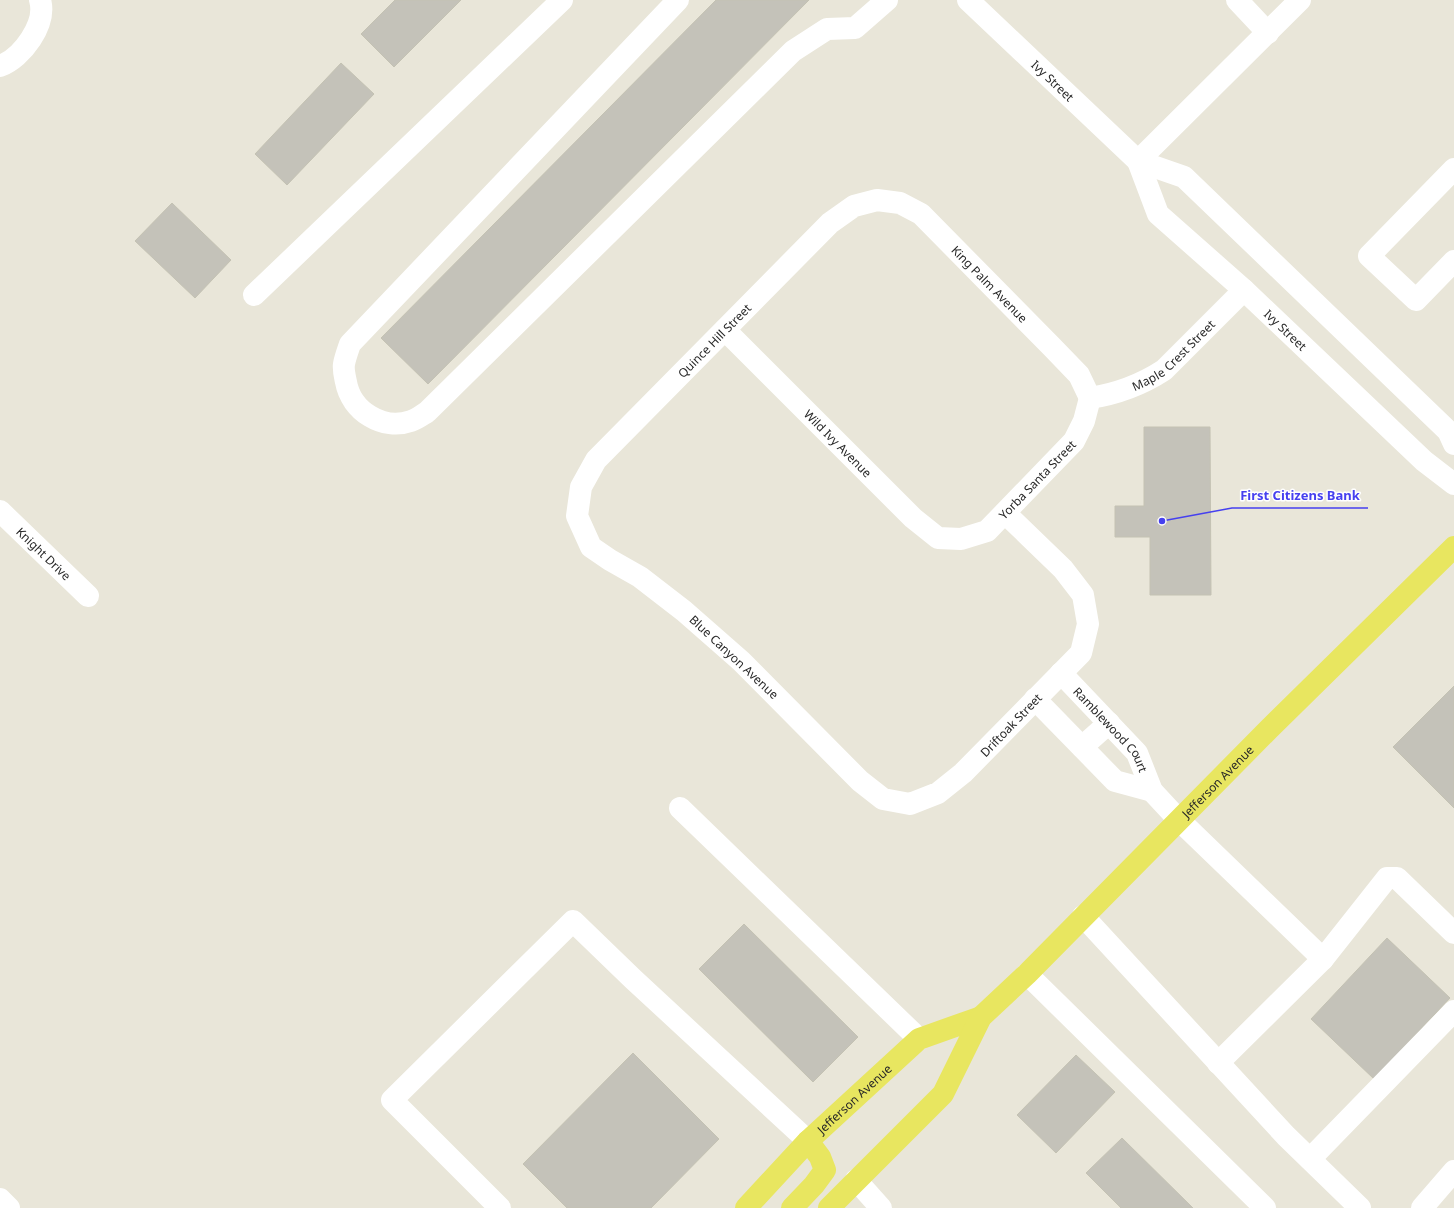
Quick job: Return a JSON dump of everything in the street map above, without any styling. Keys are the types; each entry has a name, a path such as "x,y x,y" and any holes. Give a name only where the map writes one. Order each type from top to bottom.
{"main road":[{"name":"Jefferson Avenue","path":"829,1208 943,1094 981,1017 1027,974 1178,819 1454,546"},
{"name":"Jefferson Avenue","path":"746,1208 808,1141 919,1039 981,1017"},
{"path":"792,1208 814,1185 825,1170 820,1156 808,1141"}],"street":[{"path":"0,66 9,63 25,47 39,24 40,0"},
{"path":"254,295 562,0"},
{"path":"678,0 350,344 343,365 347,388 352,400 367,415 381,422 398,424 412,421 427,412 794,51 828,29 855,28 887,0"},
{"name":"Ivy Street","path":"968,0 1138,161 1184,177 1448,431 1454,444"},
{"path":"1237,0 1268,33"},
{"path":"1138,161 1300,0"},
{"name":"Ivy Street","path":"1138,161 1158,214 1244,290 1424,460 1454,484"},
{"path":"1454,169 1368,256 1416,300 1454,261"},
{"name":"King Palm Avenue","path":"870,202 877,200 900,203 921,214 1079,375 1090,398"},
{"name":"Quince Hill Street","path":"580,498 581,487 596,460 830,222 854,206 870,202"},
{"name":"Maple Crest Street","path":"1090,398 1105,396 1126,390 1154,377 1164,370 1244,290"},
{"name":"Wild Ivy Avenue","path":"724,330 913,518 938,538 961,539"},
{"name":"Yorba Santa Street","path":"961,539 987,531 1074,441 1084,421 1090,398"},
{"name":"Blue Canyon Avenue","path":"580,498 578,516 591,547 640,577 684,611 741,661 860,781 883,799 910,804"},
{"name":"Knight Drive","path":"0,510 88,596"},
{"name":"Driftoak Street","path":"910,804 938,793 963,773 1081,653 1088,624 1083,595 1063,569 1004,513"},
{"name":"Ramblewood Court","path":"1061,673 1137,752 1152,791 1178,819 1323,959"},
{"name":"Ramblewood Court","path":"1035,699 1115,781 1152,791"},
{"path":"1082,747 1108,723"},
{"path":"680,808 919,1039"},
{"path":"1218,1063 1323,959 1387,878 1397,878 1454,933"},
{"path":"1083,916 1286,1136 1360,1208"},
{"path":"500,1208 392,1100 573,921 633,980 808,1141"},
{"path":"1027,974 1265,1208"},
{"path":"1310,1159 1454,1011"},
{"path":"1422,1208 1454,1171"},
{"path":"856,1180 882,1208"},
{"path":"0,1199 9,1208"}],"building":[{"path":"395,0 461,0 394,67 361,34"},
{"path":"716,0 809,0 428,384 381,338"},
{"path":"341,63 374,94 287,185 255,154"},
{"path":"172,203 231,260 195,298 135,241"},
{"path":"1144,427 1210,427 1211,595 1150,595 1150,537 1115,537 1115,506 1144,506"},
{"path":"1454,686 1454,808 1393,747"},
{"path":"744,924 858,1037 813,1082 699,969"},
{"path":"1387,938 1450,998 1374,1079 1311,1019"},
{"path":"633,1053 719,1139 651,1208 567,1208 523,1164"},
{"path":"1076,1055 1115,1092 1056,1153 1017,1115"},
{"path":"1122,1138 1193,1208 1121,1208 1086,1173"}],"place":[{"name":"First Citizens Bank","path":"1162,521"}]}
